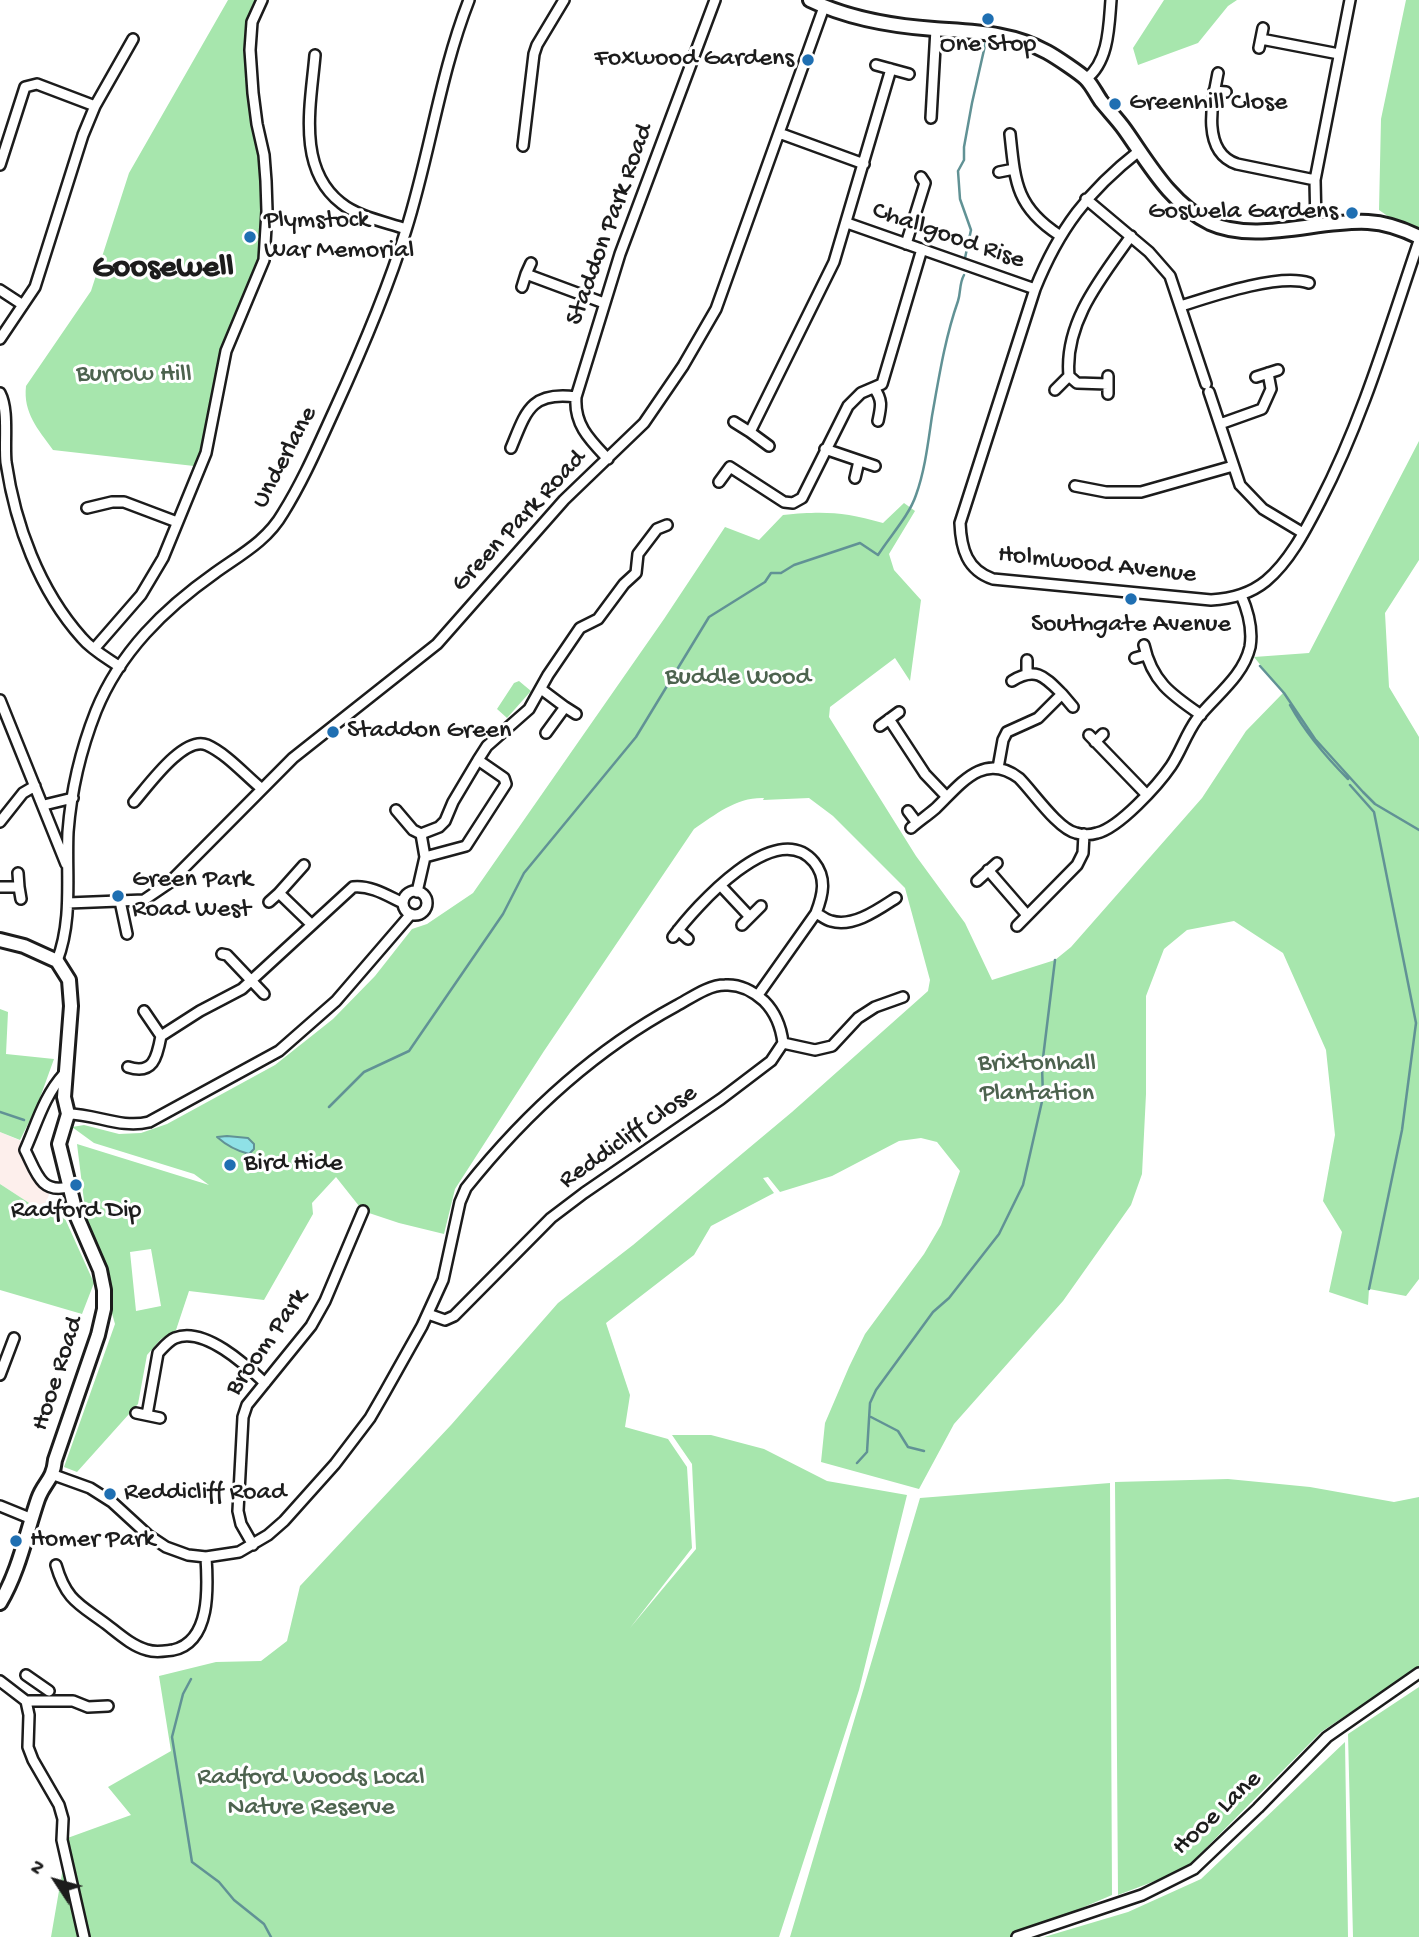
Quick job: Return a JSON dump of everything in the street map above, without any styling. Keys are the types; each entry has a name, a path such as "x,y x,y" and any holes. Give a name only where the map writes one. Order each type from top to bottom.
{"street":[{"path":"94,649 152,578 177,522 206,453 226,351 264,260 266,181 253,93 250,50 253,22 261,0"},
{"name":"Underlane","path":"57,961 64,942 68,903 73,798 78,770 96,711 120,667 155,622 254,546 282,516 298,487 351,375 406,229 452,46 469,0"},
{"path":"523,146 534,54 564,0"},
{"name":"Staddon Park Road","path":"608,459 578,424 575,412 576,397 620,254 715,0"},
{"path":"810,0 824,7 888,23 974,30 1010,37 1049,53 1086,79 1179,201 1211,223 1241,230 1370,222 1388,225 1419,239"},
{"path":"1086,79 1093,74 1106,44 1111,0"},
{"path":"1316,226 1315,180 1350,0"},
{"name":"Green Park Road","path":"68,903 144,900 169,883 293,758 437,644 564,500 655,410 716,309 824,7"},
{"path":"931,118 936,29"},
{"path":"1263,29 1260,43 1339,54"},
{"path":"0,339 35,287 70,169 95,106 132,46"},
{"path":"315,55 309,137 313,160 323,184 341,204 406,229"},
{"path":"876,65 909,74"},
{"path":"750,432 834,262 891,69"},
{"path":"301,74 313,75"},
{"path":"1218,74 1210,108 1220,154 1227,161 1315,180"},
{"path":"0,165 25,87 37,84 95,106"},
{"path":"1214,90 1226,92"},
{"path":"779,133 863,163"},
{"path":"1010,134 1018,190 1025,204 1049,229 1059,235"},
{"name":"Holmwood Avenue","path":"1139,151 1119,166 1059,235 1035,289 960,523 960,540 972,566 982,575 993,579 1211,600 1241,595 1266,580 1303,533 1350,437 1379,363 1419,239"},
{"path":"999,172 1014,169"},
{"path":"906,244 925,183 921,177"},
{"path":"1087,200 1149,252 1170,276 1181,306 1198,373 1208,388 1240,485 1263,509 1303,533"},
{"name":"Challgood Rise","path":"847,223 1035,289"},
{"path":"1055,390 1069,376 1070,351 1088,299 1131,236"},
{"path":"719,482 730,467 784,502 793,503 802,498 825,449 854,398 882,384 922,249"},
{"path":"522,287 531,263"},
{"path":"526,274 604,303"},
{"path":"1181,306 1227,291 1263,284 1298,279 1309,283"},
{"path":"0,290 23,305"},
{"path":"1256,377 1278,370"},
{"path":"1220,424 1262,409 1271,389 1268,373"},
{"path":"1069,376 1077,383 1108,385"},
{"path":"874,388 882,405 878,421"},
{"path":"0,393 5,406 6,458 12,498 22,532 42,577 64,614 82,638 120,667"},
{"path":"511,448 512,434 532,405 559,395 576,397"},
{"path":"734,422 769,446"},
{"path":"825,449 875,466"},
{"path":"855,478 859,461"},
{"path":"1076,486 1106,492 1141,492 1233,466"},
{"path":"87,509 112,502 124,502 177,522"},
{"path":"396,810 413,830 421,834 439,827 445,821 453,802 487,747 529,709 580,628 598,619 624,584 636,573 638,554 657,529 667,525"},
{"path":"908,811 914,825 960,782 984,769 998,768 1011,772 1018,778 1067,830 1084,834 1098,833 1110,827 1146,794 1173,764 1191,727 1244,663 1250,646 1251,628 1241,595"},
{"path":"1144,645 1158,680 1166,690 1200,715"},
{"path":"1135,658 1146,655"},
{"path":"1027,660 1027,673"},
{"path":"1012,681 1027,673 1036,673 1047,679 1073,707"},
{"path":"541,689 576,714"},
{"path":"998,768 1007,732 1038,718 1062,694"},
{"path":"0,700 44,805 63,859 68,865"},
{"path":"547,733 565,706"},
{"path":"880,726 900,712"},
{"path":"889,719 925,774 946,796"},
{"path":"1103,734 1092,738 1146,794"},
{"path":"134,802 185,747 195,743 204,743 215,749 262,789"},
{"path":"425,857 466,846 506,784 504,778 478,760"},
{"path":"137,783 145,790"},
{"path":"0,822 23,793 35,786"},
{"path":"44,805 73,798"},
{"path":"416,892 425,857 421,834"},
{"path":"1017,926 1077,865 1083,853 1084,834"},
{"path":"688,939 675,933 691,913 766,852 780,848 797,849 811,859 819,869 823,883 822,897 816,913 758,995"},
{"path":"977,881 996,863"},
{"path":"269,902 303,866"},
{"path":"988,870 1027,915"},
{"path":"19,873 21,899"},
{"path":"128,1067 146,1069 156,1059 162,1036 200,1011 242,989 353,887 362,886 375,890 403,903"},
{"path":"721,886 750,916"},
{"path":"0,887 19,887"},
{"path":"416,892 424,895 426,907 420,914 411,914 404,908 403,903 409,893 416,892"},
{"path":"279,893 312,923"},
{"path":"816,913 832,922 846,922 865,916 879,903 896,898"},
{"path":"120,901 127,933"},
{"path":"743,925 761,906"},
{"path":"0,940 24,946 57,961 69,980 71,1006 64,1074 64,1097 68,1114 84,1114 129,1125 149,1122 279,1051 336,1001 411,914"},
{"path":"222,954 227,955 264,994"},
{"path":"54,1475 90,1488 112,1502 148,1535 166,1547 188,1555 206,1557 239,1552 253,1545 284,1521 353,1441 385,1392 428,1314 443,1280 460,1202 466,1188 530,1115 580,1070 621,1039 702,991 723,984 745,988 758,995 775,1014 781,1028 783,1044 815,1050 832,1046 859,1018 875,1007 903,997"},
{"path":"144,1011 162,1036"},
{"name":"Reddicliff Close","path":"428,1314 445,1320 454,1316 551,1218 721,1099 771,1061 783,1044"},
{"path":"64,1074 53,1086 25,1150 44,1185 51,1189 68,1187"},
{"name":"Hooe Road","path":"0,1603 16,1567 43,1488 54,1475 55,1460 98,1335 104,1309 100,1270 77,1217 59,1144 68,1114"},
{"name":"Broom Park","path":"253,1545 241,1524 238,1511 243,1417 247,1405 311,1326 361,1227 363,1210"},
{"path":"147,1415 158,1353 176,1338 187,1336 209,1342 236,1356 265,1383"},
{"path":"0,1375 13,1338"},
{"path":"136,1413 160,1418"},
{"path":"0,1506 32,1519"},
{"path":"61,1571 69,1597 135,1646 160,1652 182,1648 193,1639 201,1625 208,1582 206,1557"},
{"name":"Hooe Lane","path":"1017,1937 1142,1895 1194,1869 1327,1737 1419,1673"},
{"path":"26,1675 49,1692"},
{"path":"0,1681 26,1701 73,1701 88,1707 108,1706"},
{"path":"38,1684 26,1701 29,1715 28,1747 59,1805 63,1819 62,1840 84,1937"}],"shaded area":[{"path":"0,1132 28,1144 25,1150 51,1189 43,1212 0,1184"}],"green space":[{"name":"Burrow Hill","path":"228,0 258,0 248,21 263,189 260,258 240,307 200,459 194,466 53,450 29,413 26,386 91,291 129,173"},
{"path":"1164,0 1237,0 1228,6 1198,43 1138,65 1133,48"},
{"path":"1406,0 1419,0 1419,238 1379,210 1381,119"},
{"name":"Radford Woods Local Nature Reserve","path":"1419,441 1419,560 1385,613 1389,687 1419,737 1419,1279 1406,1296 1369,1289 1368,1305 1329,1292 1342,1232 1323,1201 1335,1135 1326,1050 1283,953 1234,921 1187,930 1164,949 1146,996 1146,1094 1142,1174 1131,1205 1063,1301 954,1424 919,1489 821,1462 825,1423 865,1334 924,1254 941,1225 960,1171 937,1142 921,1138 899,1141 832,1176 780,1192 768,1177 763,1178 774,1193 711,1226 694,1255 606,1323 630,1395 625,1427 668,1439 687,1467 692,1548 630,1628 696,1549 692,1464 672,1435 711,1435 764,1449 827,1481 907,1495 859,1690 779,1937 51,1937 65,1856 62,1840 131,1815 108,1787 171,1751 159,1676 216,1662 261,1661 287,1641 300,1586 451,1425 558,1303 633,1245 792,1112 928,991 930,980 905,888 833,816 809,798 754,798 719,812 694,829 544,1051 455,1189 444,1234 363,1211 336,1177 312,1203 313,1214 264,1300 189,1291 176,1330 161,1339 147,1355 138,1404 77,1472 64,1467 115,1324 87,1225 77,1144 209,1185 194,1174 94,1143 72,1127 84,1125 119,1134 141,1133 167,1124 275,1065 333,1019 375,976 412,929 427,924 473,893 725,527 759,540 783,515 834,513 883,523 904,503 915,511 889,554 894,570 921,600 910,681 895,658 830,707 829,717 916,856 965,923 992,980 1055,960 1071,947 1202,798 1246,731 1283,693 1254,657 1309,653","holes":["151,1249 161,1306 136,1311 130,1252"]},
{"path":"519,681 531,691 507,718 497,709 514,683"},
{"path":"0,1009 8,1012 6,1054 54,1059 37,1106 20,1140 0,1132"},
{"path":"0,1184 43,1212 62,1212 94,1283 82,1314 0,1290"},
{"path":"1228,1479 1310,1487 1394,1502 1419,1497 1419,1667 1321,1732 1184,1870 1118,1895 1115,1482"},
{"path":"1110,1483 1112,1895 1014,1937 790,1937 920,1498"},
{"path":"1419,1687 1419,1937 1353,1937 1348,1734"},
{"path":"1345,1742 1348,1937 1044,1937 1128,1912 1201,1879"}],"water":[{"path":"217,1137 248,1138 254,1144 254,1149 249,1154 245,1153"}],"waterway":[{"path":"965,258 971,230 960,199 958,171 964,160 972,103 986,41"},
{"path":"329,1107 364,1072 409,1051 503,914 524,873 636,737 709,617 765,582 771,573 781,573 794,565 860,543 878,555 909,511 919,486 949,329 964,275"},
{"path":"1260,666 1284,693"},
{"path":"1284,693 1315,739 1363,792 1375,804 1419,830"},
{"path":"1290,705 1316,744 1348,779"},
{"path":"1350,785 1374,812 1416,1023 1402,1130 1369,1289"},
{"path":"857,1463 867,1452 870,1403 876,1390 933,1312 949,1298 999,1234 1023,1185 1043,1097 1042,1066 1055,960"},
{"path":"0,1112 24,1120"},
{"path":"871,1417 898,1431 908,1447 924,1451"},
{"path":"191,1679 183,1694 172,1737 192,1862 219,1882 234,1900 264,1924 271,1937"}],"place":[{"name":"One Stop","path":"988,19"},
{"name":"Foxwood Gardens","path":"808,60"},
{"name":"Greenhill Close","path":"1115,104"},
{"name":"Goswela Gardens","path":"1352,213"},
{"name":"Plymstock War Memorial","path":"250,237"},
{"name":"Southgate Avenue","path":"1131,599"},
{"name":"Staddon Green","path":"333,732"},
{"name":"Green Park Road West","path":"118,896"},
{"name":"Bird Hide","path":"230,1165"},
{"name":"Radford Dip","path":"76,1185"},
{"name":"Reddicliff Road","path":"110,1494"},
{"name":"Homer Park","path":"16,1541"}],"district":[{"name":"Goosewell","path":"163,270"}],"park label":[{"name":"Buddle Wood","path":"738,679"},
{"name":"Brixtonhall Plantation","path":"1037,1080"}]}
